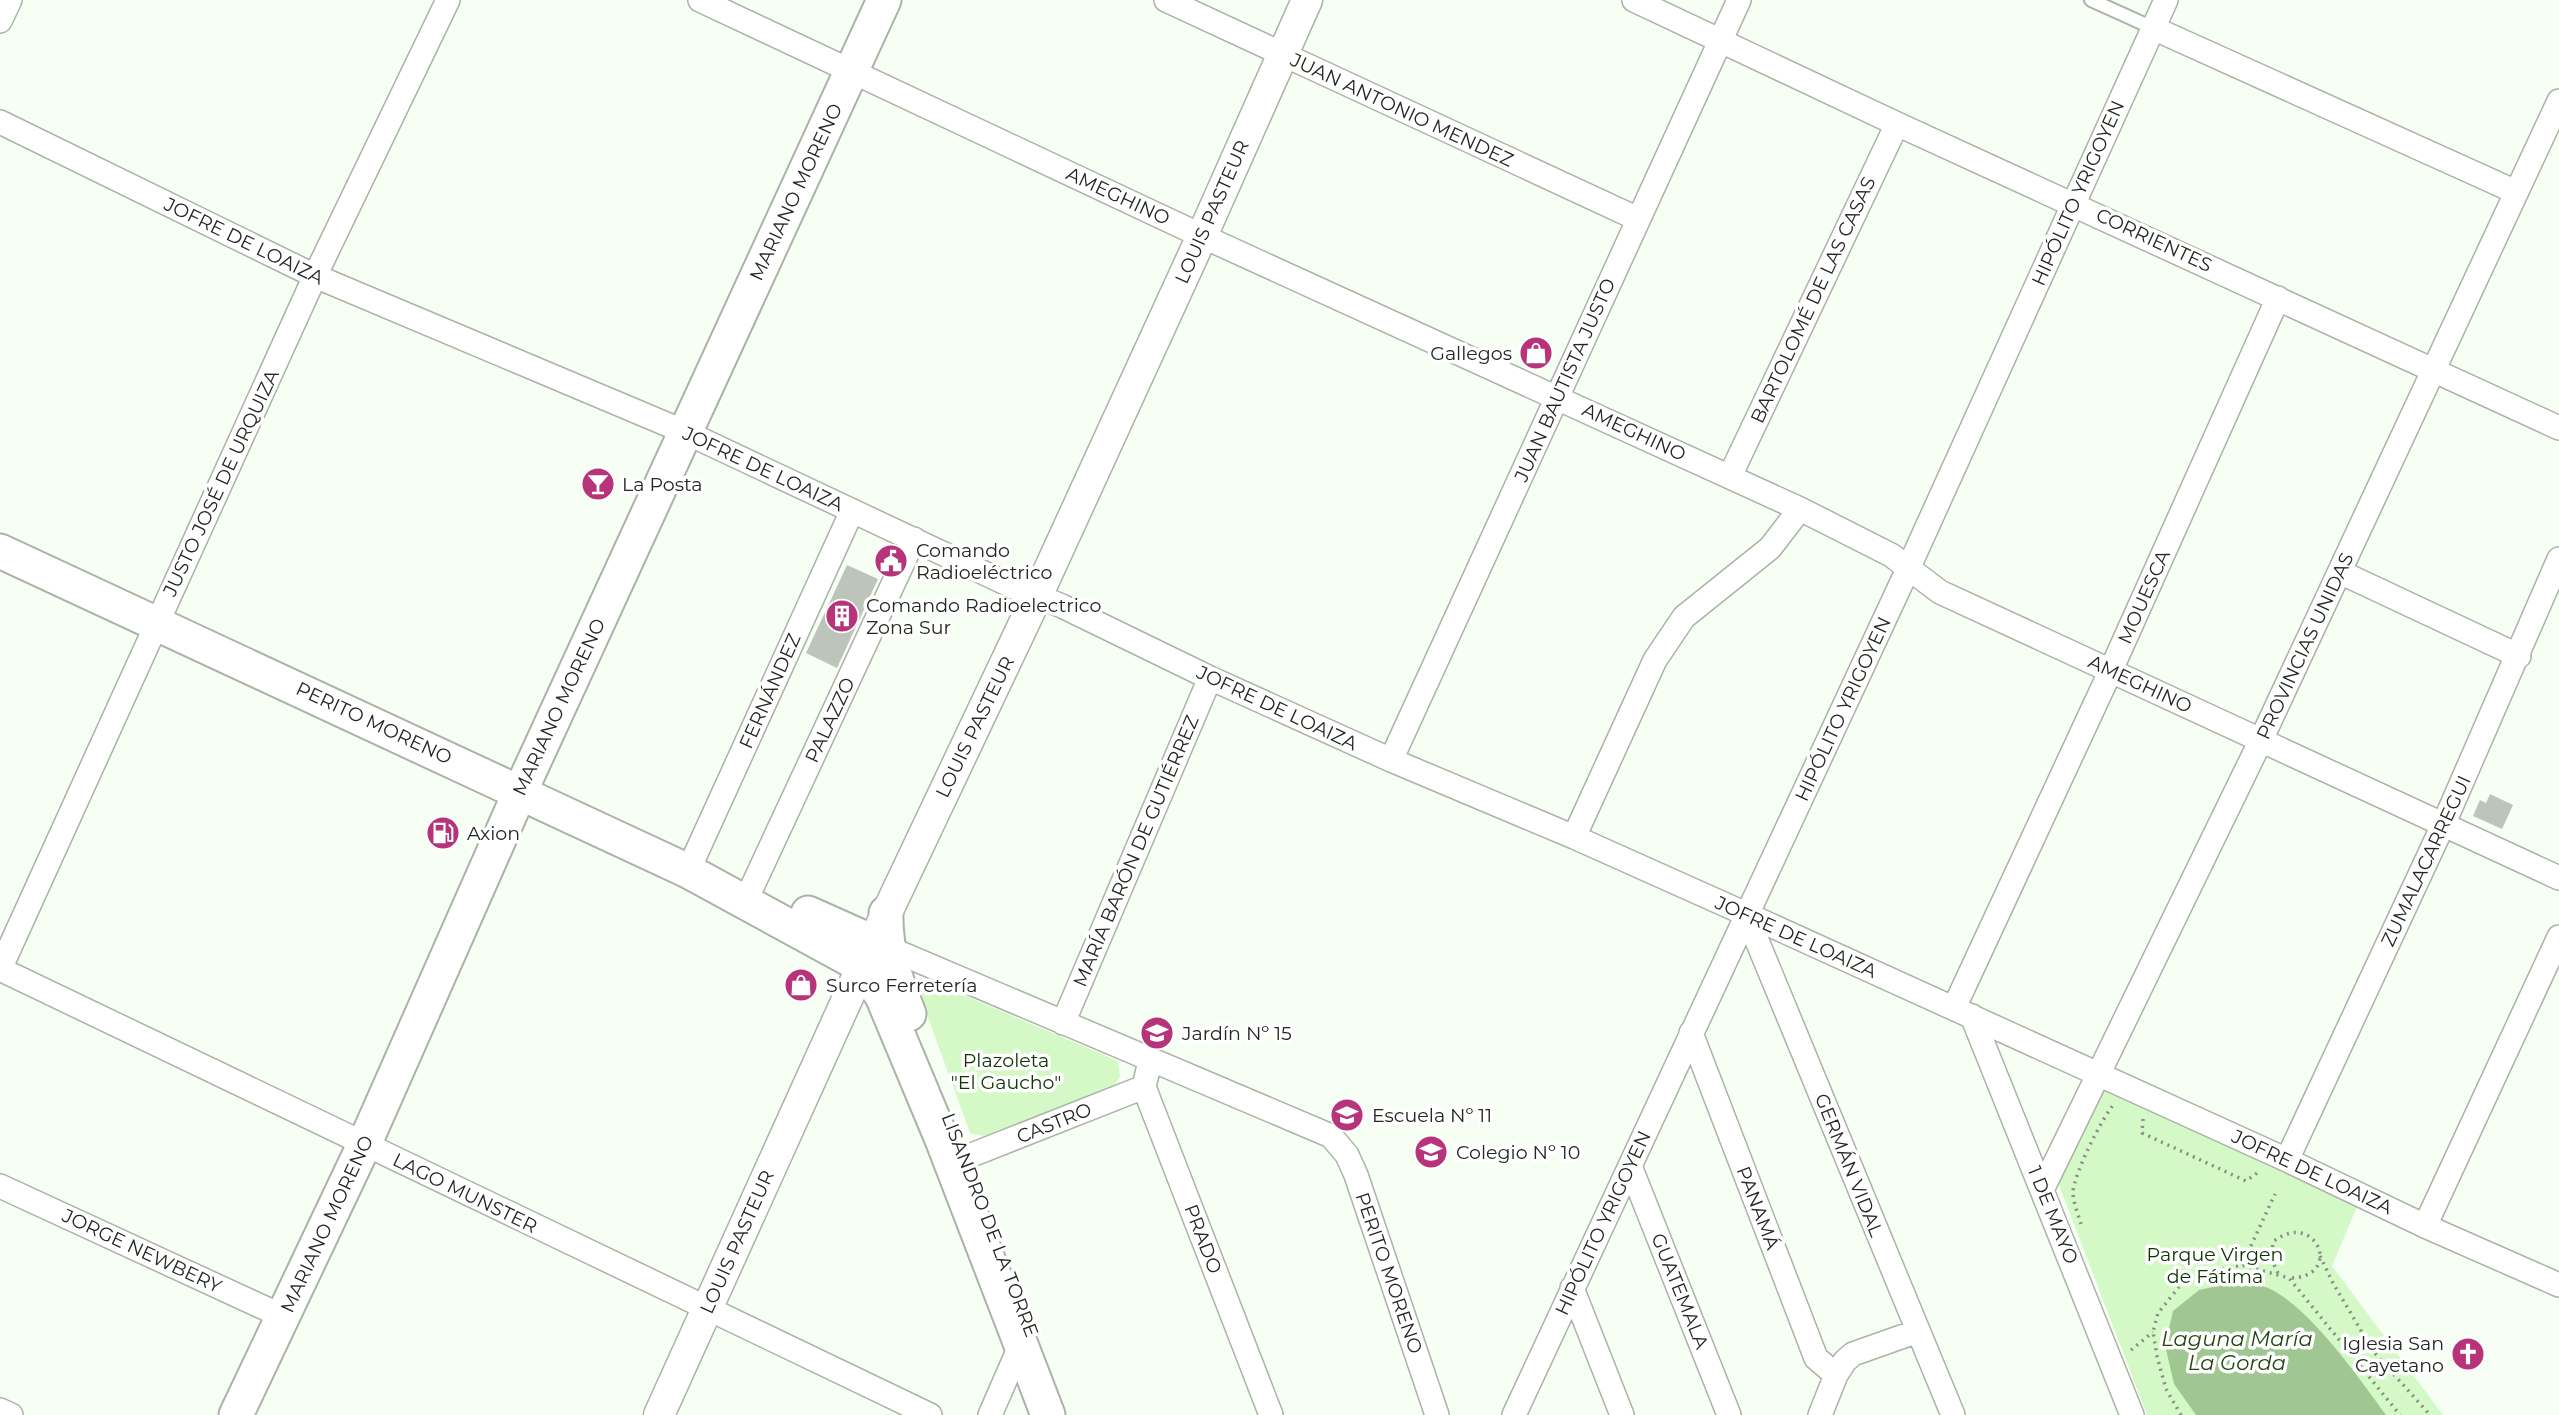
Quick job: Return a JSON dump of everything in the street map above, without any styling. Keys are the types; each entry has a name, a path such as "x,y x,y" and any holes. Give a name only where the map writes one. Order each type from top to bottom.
{"main road":[{"name":"MARIANO MORENO","path":"236,1415 364,1144 520,792 884,0"},
{"name":"PERITO MORENO","path":"0,551 157,622 746,900 877,942"},
{"name":"LISANDRO DE LA TORRE","path":"877,942 900,991 1063,1415"},
{"name":"LISANDRO DE LA TORRE","path":"877,942 882,996 943,1142 1048,1415"}],"street":[{"path":"0,21 10,0"},
{"name":"JUSTO JOSÉ DE URQUIZA","path":"0,969 315,276 448,0"},
{"name":"AMEGHINO","path":"700,0 1202,236 1800,509 1891,555 1940,592 2559,878"},
{"name":"JUAN ANTONIO MENDEZ","path":"1166,0 1638,219"},
{"name":"LOUIS PASTEUR","path":"659,1415 1202,236 1307,0"},
{"name":"CORRIENTES","path":"1634,0 2559,428"},
{"name":"JUAN BAUTISTA JUSTO","path":"1391,760 1739,0"},
{"name":"HIPÓLITO YRIGOYEN","path":"1514,1415 1909,569 2166,0"},
{"path":"2153,28 2516,192"},
{"name":"PROVINCIAS UNIDAS","path":"2043,1188 2261,740 2559,101"},
{"name":"JOFRE DE LOAIZA","path":"0,122 315,276 685,432 1210,678 1391,760 1574,836 2099,1075 2276,1163 2559,1285"},
{"name":"BARTOLOMÉ DE LAS CASAS","path":"1730,476 1897,124"},
{"name":"MOUESCA","path":"1963,1012 2111,670 2278,298"},
{"path":"1574,836 1667,639 1684,617 1770,548 1800,509"},
{"name":"FERNÁNDEZ","path":"688,871 852,511"},
{"name":"PALAZZO","path":"746,900 914,539"},
{"name":"ZUMALACARREGUI","path":"2276,1163 2444,823 2559,559"},
{"path":"2340,572 2519,656"},
{"name":"MARÍA BARÓN DE GUTIÉRREZ","path":"1063,1023 1210,678"},
{"name":"GERMÁN VIDAL","path":"1746,914 1953,1415"},
{"path":"2425,1226 2559,937"},
{"name":"PERITO MORENO","path":"877,942 1150,1061 1331,1136 1347,1155 1356,1175 1437,1415"},
{"name":"LAGO MUNSTER","path":"0,969 930,1415"},
{"name":"1 DE MAYO","path":"1963,1012 2043,1188 2132,1415"},
{"name":"PANAMÁ","path":"1691,1033 1816,1358 1836,1375"},
{"path":"1144,1087 1150,1061"},
{"name":"CASTRO","path":"964,1158 1144,1087"},
{"name":"PRADO","path":"1144,1087 1271,1415"},
{"name":"GUATEMALA","path":"1630,1166 1729,1415"},
{"name":"JORGE NEWBERY","path":"0,1186 284,1317"},
{"path":"1572,1288 1622,1415"},
{"path":"1820,1415 1836,1375 1853,1354 1918,1331"},
{"path":"990,1415 1021,1344"},
{"path":"0,1410 10,1415"}],"lane":[{"path":"2091,0 2153,28"}],"path":[{"path":"2085,1235 2073,1195 2075,1179 2105,1115 2113,1104 2124,1100"},
{"path":"2144,1108 2142,1133 2246,1181 2276,1163"},
{"path":"2242,1265 2275,1194"},
{"path":"2279,1275 2270,1256 2274,1241 2282,1235 2301,1231 2309,1236 2317,1246 2373,1351 2430,1415"},
{"path":"2181,1415 2166,1388 2153,1332 2158,1313 2179,1287 2206,1272 2242,1265 2289,1279 2301,1278 2311,1275 2317,1268 2320,1256"},
{"path":"2289,1279 2400,1415"},
{"path":"2131,1350 2153,1332"}],"green space":[{"name":"Plazoleta \"El Gaucho\"","path":"926,979 1118,1061 1120,1076 1113,1088 984,1136 970,1133 918,990"},
{"name":"Parque Virgen de Fátima","path":"2104,1086 2359,1202 2332,1266 2443,1415 2147,1415 2056,1177"}],"water":[{"name":"Laguna María La Gorda","path":"2236,1282 2268,1288 2300,1310 2332,1344 2386,1415 2196,1415 2174,1384 2165,1345 2173,1311 2199,1290"}],"building":[{"name":"Comando Radioelectrico Zona Sur","path":"847,565 878,579 837,668 806,653"},
{"path":"2490,794 2513,805 2502,829 2473,816 2480,800 2486,803"}],"place":[{"name":"Gallegos","path":"1536,353"},
{"name":"La Posta","path":"598,484"},
{"name":"Comando Radioeléctrico","path":"891,561"},
{"name":"Comando Radioelectrico Zona Sur","path":"842,616"},
{"name":"Axion","path":"443,833"},
{"name":"Surco Ferretería","path":"801,985"},
{"name":"Jardín Nº 15","path":"1157,1033"},
{"name":"Escuela Nº 11","path":"1347,1115"},
{"name":"Colegio Nº 10","path":"1431,1152"},
{"name":"Iglesia San Cayetano","path":"2468,1354"}]}
